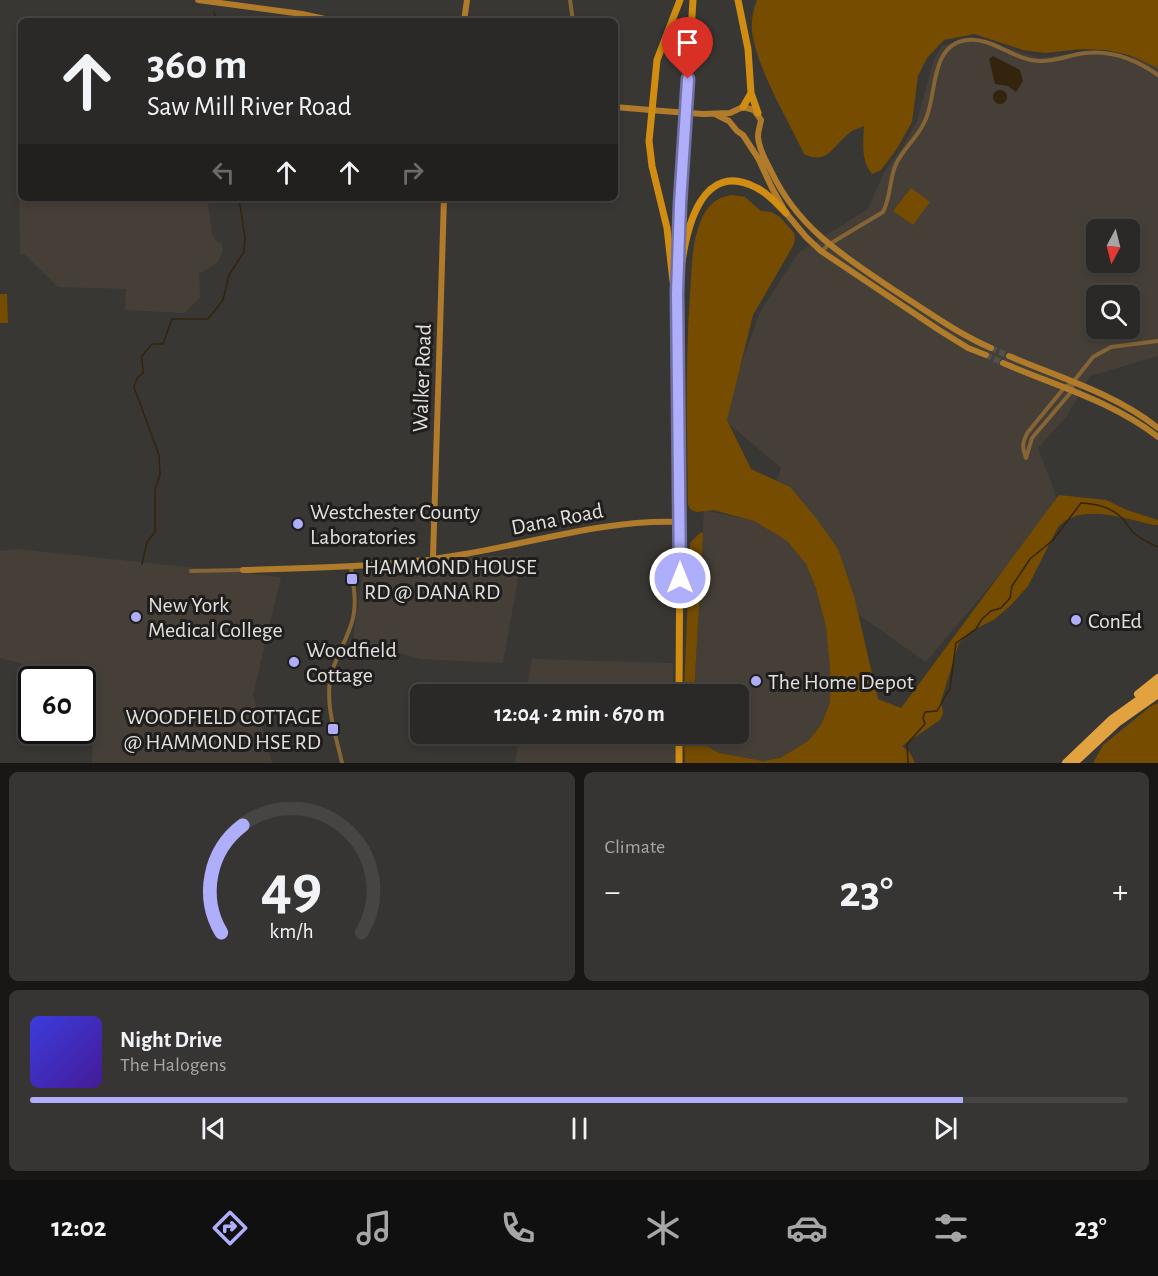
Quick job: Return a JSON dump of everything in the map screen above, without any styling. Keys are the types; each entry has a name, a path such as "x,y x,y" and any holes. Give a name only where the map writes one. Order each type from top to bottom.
{"highway":[{"path":"1065,763 1122,707 1158,678"},
{"path":"1098,731 1158,686"},
{"path":"1074,763 1117,723 1158,694"}],"main road":[{"path":"677,310 667,228 650,154 657,60 680,0"},
{"path":"679,684 680,522 677,310 680,204 693,0"},
{"path":"738,0 748,49 751,93 758,113"},
{"path":"739,109 747,104 751,93"},
{"path":"677,310 688,227 698,204 706,194 724,183 746,184 768,196 786,213"},
{"path":"679,744 679,763"}],"street":[{"path":"198,0 320,18"},
{"path":"464,18 467,0"},
{"path":"570,0 573,18"},
{"path":"821,251 883,213 895,166 925,123 939,63 948,49 955,44 965,40 987,42 1014,55 1039,61 1087,53 1109,54 1134,61 1158,75"},
{"path":"618,107 703,114 751,108 758,113 760,120 758,130 760,148 781,191 801,219 828,245 941,322 991,348"},
{"path":"733,125 739,109"},
{"path":"715,114 729,121 743,135 758,158 786,213 821,251 939,330 968,348 986,355"},
{"path":"743,135 753,134 758,130"},
{"name":"Walker Road","path":"434,558 444,201"},
{"path":"1073,382 1072,391 1032,438 1026,458 1022,449 1023,440 1028,432 1093,357 1111,347 1158,341"},
{"path":"1009,356 1128,406 1158,428"},
{"path":"1003,363 1128,415 1158,437"},
{"name":"Dana Road","path":"191,570 401,564 463,555 620,524 680,522"},
{"path":"342,763 330,715 329,690 333,668 355,609 351,567"}],"shaded area":[{"path":"757,0 1158,0 1158,68 1132,56 1106,50 1082,49 1045,53 1023,50 974,34 944,40 927,58 918,76 912,122 881,170 872,174 864,158 864,126 852,131 825,155 812,157 804,154 774,94 755,47 752,24"},
{"path":"1158,32 1158,356 1090,376 1066,417 1038,448 1059,504 926,662 852,610 774,487 781,468 722,418 759,314 798,253 868,209 884,172 902,148 917,121 934,59 942,46 972,37 1039,58 1096,51 1131,57"},
{"path":"993,56 1020,70 1023,81 1016,92 1008,86 995,84 989,59"},
{"path":"997,90 1003,90 1007,97 1003,104 997,104 993,100 993,94"},
{"path":"911,188 930,202 913,225 893,211"},
{"path":"732,195 745,197 761,211 771,212 780,217 794,233 795,239 753,315 727,420 751,469 790,487 838,549 854,596 878,699 901,708 1059,495 1106,500 1158,520 1158,525 1154,525 1117,516 1091,514 1068,519 1058,527 1028,586 995,619 970,632 959,643 941,701 943,713 940,720 902,746 910,753 915,763 685,763 684,744 703,744 719,753 763,761 780,758 808,741 821,725 830,703 826,627 816,588 806,564 787,541 754,521 713,510 697,512 691,510 688,505 688,321 693,254 704,214 713,203"},
{"path":"19,201 207,201 212,234 216,241 222,244 223,250 218,262 199,274 200,297 185,313 125,310 126,289 58,287 24,254 20,254"},
{"path":"0,294 7,294 8,323 0,323"},
{"path":"704,510 754,521 787,541 806,564 816,588 826,627 830,703 821,725 808,741 780,758 763,761 719,753 703,744 749,744 749,684 695,684"},
{"path":"701,532 703,534 695,684 684,684 690,543"},
{"name":"New York Medical College","path":"17,549 281,577 253,695 272,763 92,763 93,744 96,744 96,666 31,666 0,658 0,551"},
{"path":"489,556 522,556 503,663 420,659 372,646 353,637 363,572"},
{"path":"532,659 673,663 673,684 528,684"},
{"path":"1158,703 1158,763 1093,763 1103,745 1151,706"},
{"path":"518,744 674,744 675,763 515,763"}],"waterway":[{"path":"214,12 216,18"},
{"path":"142,564 147,542 155,532 155,490 160,475 159,455 134,387 137,378 143,373 142,356 152,344 163,344 172,319 208,319 223,300 229,275 244,252 245,238 239,201"},
{"path":"908,763 907,744 925,724 923,718 925,712 937,711 950,688 956,643 976,629 991,611 1001,608 1010,598 1012,586 1030,559 1053,540 1081,503 1108,508 1121,517 1136,534 1158,547"}],"tunnel":[{"path":"991,348 1009,356"},
{"path":"986,355 1003,363"}],"place":[{"name":"Westchester County Laboratories","path":"298,524"},
{"name":"HAMMOND HOUSE RD @ DANA RD","path":"352,579"},
{"name":"New York Medical College","path":"136,617"},
{"name":"ConEd","path":"1076,620"},
{"name":"Woodfield Cottage","path":"294,662"},
{"name":"The Home Depot","path":"756,681"},
{"name":"WOODFIELD COTTAGE @ HAMMOND HSE RD","path":"333,729"}],"route":[{"path":"680,578 677,293 688,79"}]}
